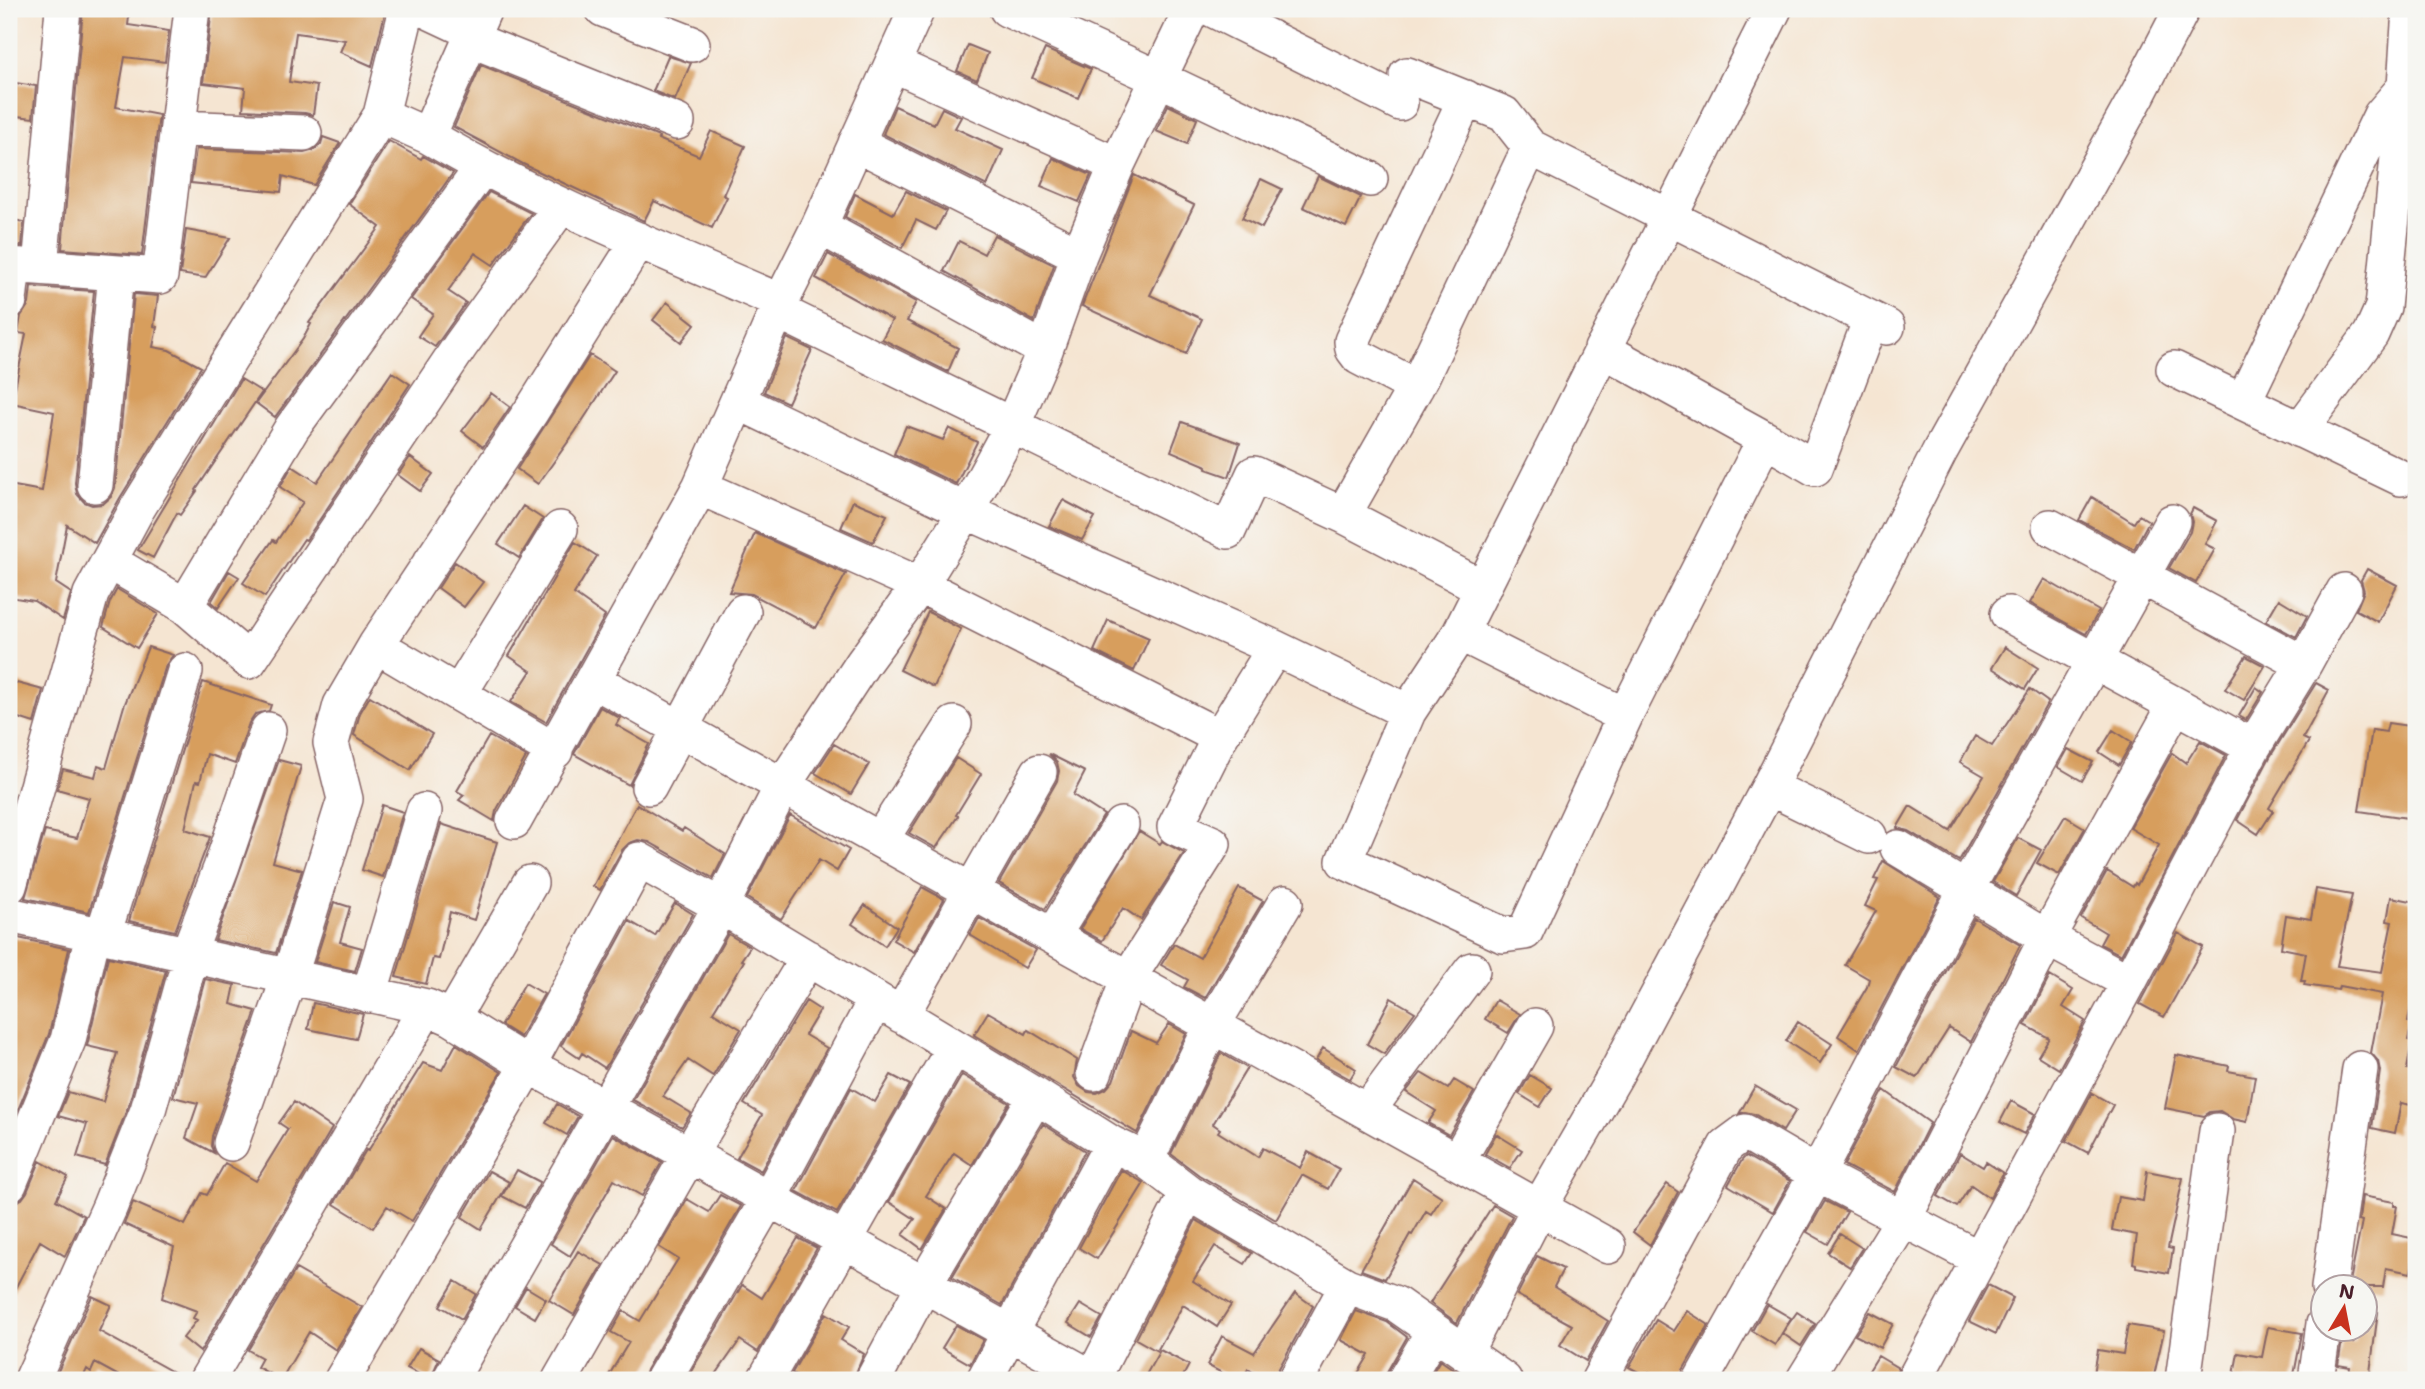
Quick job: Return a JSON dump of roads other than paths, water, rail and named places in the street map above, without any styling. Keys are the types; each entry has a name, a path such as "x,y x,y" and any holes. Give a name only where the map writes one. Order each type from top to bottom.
{"street":[{"path":"9,301 20,266 64,9"},
{"path":"20,266 160,276 192,9"},
{"path":"9,886 91,594 138,509 381,115 408,9"},
{"path":"424,9 476,26 677,122"},
{"path":"603,9 692,44"},
{"path":"514,821 700,487 916,9"},
{"path":"1007,9 1370,179"},
{"path":"450,1380 721,906 783,785 863,663 920,585 966,511 1012,426 1045,350 1079,255 1117,165 1192,9"},
{"path":"1212,9 1403,89 1466,99 1504,114 1530,147 1879,323 1815,468 1602,349"},
{"path":"1765,439 1625,716 1525,932 1503,935 1344,861 1408,712 1460,633 1774,9"},
{"path":"1465,1352 1540,1206 1615,1076 1769,787 1940,452 2138,94 2182,9"},
{"path":"2300,430 2371,334 2384,307 2410,9"},
{"path":"428,136 476,26"},
{"path":"893,64 1117,165"},
{"path":"2243,402 2376,123 2385,108 2404,87"},
{"path":"1416,387 1359,357 1353,349 1352,341 1466,99"},
{"path":"381,115 428,136 482,168 780,307 1012,426 1228,531 1254,474 1343,515 1483,588"},
{"path":"178,128 304,133"},
{"path":"856,143 1079,255"},
{"path":"1343,515 1416,387 1530,147"},
{"path":"185,606 292,428 482,168"},
{"path":"109,561 185,606 249,661 430,389 561,206"},
{"path":"819,226 1045,350"},
{"path":"231,1143 289,978 345,799 331,743 341,705 376,645 532,410 639,240"},
{"path":"95,485 116,274"},
{"path":"2174,369 2401,478"},
{"path":"739,402 966,511 1275,648 1408,712"},
{"path":"700,487 920,585 1220,737"},
{"path":"1701,1380 1817,1174 1966,890 2172,522"},
{"path":"2050,527 2304,664"},
{"path":"459,694 560,529"},
{"path":"1914,1380 2253,747 2304,664 2344,591"},
{"path":"649,786 743,612"},
{"path":"2008,614 2253,747"},
{"path":"1460,633 1625,716"},
{"path":"376,645 555,751"},
{"path":"1094,1073 1129,977 1213,844 1175,827 1220,737 1275,648"},
{"path":"9,1184 68,1040 98,935 186,671"},
{"path":"593,680 1608,1246"},
{"path":"1804,1380 1904,1219 2047,938 2175,706"},
{"path":"881,839 954,724"},
{"path":"32,1380 110,1206 148,1110 189,955 268,730"},
{"path":"663,1380 769,1198 888,1008 973,890 1039,772"},
{"path":"1769,787 1883,842 2047,938 2129,982"},
{"path":"369,995 424,811"},
{"path":"1053,935 1121,825"},
{"path":"342,1380 528,1065 639,860 808,958 1112,1144 1146,1160 1188,1192 1347,1286 1396,1304 1504,1380"},
{"path":"207,1380 439,1013 530,883"},
{"path":"1146,1160 1213,1024 1285,903"},
{"path":"9,915 439,1013 1094,1380 1188,1192"},
{"path":"560,1380 689,1154 808,958"},
{"path":"1367,1110 1472,970"},
{"path":"1458,1160 1535,1026"},
{"path":"765,1380 954,1048"},
{"path":"2331,1274 2360,1069"},
{"path":"873,1380 925,1285 1036,1096"},
{"path":"2183,1380 2217,1131"},
{"path":"1599,1380 1726,1146 1745,1132 1817,1174 1980,1258"},
{"path":"984,1380 1112,1144"},
{"path":"1296,1380 1347,1286"},
{"path":"1405,1380 1434,1331"},
{"path":"2316,1380 2320,1344"}]}
